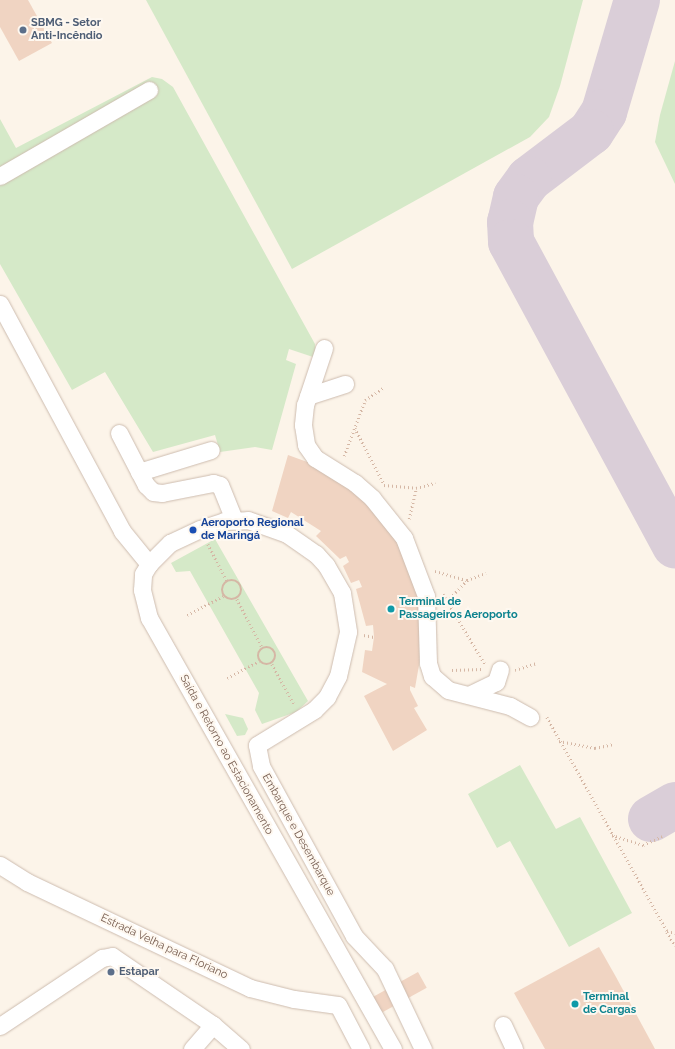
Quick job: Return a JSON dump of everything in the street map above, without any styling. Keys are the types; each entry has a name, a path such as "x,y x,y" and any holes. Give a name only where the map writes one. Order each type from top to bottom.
{"street":[{"path":"0,176 149,90"},
{"path":"0,304 122,531 149,564"},
{"path":"324,348 308,396 303,425 306,445 315,458 338,471 361,489 392,520 410,550 426,596 431,671 438,683 448,690 510,706 538,716"},
{"path":"308,396 323,389 345,384"},
{"path":"119,433 139,472 153,492 162,493 213,483 220,485 234,520"},
{"path":"139,472 211,450"},
{"name":"Saída e Retorno ao Estacionamento","path":"260,524 234,520 200,530 170,543 149,564 143,574 142,590 149,618 271,811 403,1049"},
{"name":"Embarque e Desembarque","path":"260,524 287,534 316,554 335,579 346,608 348,632 338,676 326,697 314,710 257,745 271,811 354,936 390,1001 413,1049"},
{"path":"469,695 498,676"},
{"name":"Saída e Retorno ao Estacionamento","path":"271,811 393,1049"},
{"name":"Estrada Velha para Floriano","path":"0,865 27,882 250,988 294,999 338,1004 361,1049"},
{"name":"Embarque e Desembarque","path":"354,936 385,969 423,1049"},
{"path":"0,1026 102,958 112,956 213,1025 241,1049"},
{"path":"192,1049 213,1025"},
{"path":"502,1025 514,1049"}],"path":[{"path":"338,471 365,400 383,388"},
{"path":"361,489 384,485 416,488 435,483"},
{"path":"200,530 228,581"},
{"path":"430,569 467,580"},
{"path":"428,617 467,580 486,573"},
{"path":"228,581 234,581 240,586 241,594 237,599 230,600 223,596 222,588 228,581"},
{"path":"187,615 223,596"},
{"path":"237,599 262,647"},
{"path":"270,646 276,652 276,658 272,664 265,665 260,661 258,654 262,647 270,646"},
{"path":"227,678 260,661"},
{"path":"431,671 479,668 498,676 536,663"},
{"path":"272,664 302,718"},
{"path":"479,668 498,676"},
{"path":"538,716 559,741 675,946"},
{"path":"559,741 595,748 614,744"},
{"path":"612,835 643,845 662,836"},
{"path":"667,932 675,934"}],"green space":[{"path":"146,0 583,0 560,86 549,117 530,137 292,269"},
{"path":"675,61 675,184 655,142 660,115"},
{"path":"152,77 162,79 173,87 315,344 316,358 289,349 286,360 296,364 272,450 255,447 220,452 215,435 153,452 105,372 72,390 0,264 0,119 16,148"},
{"path":"215,539 308,701 296,712 262,724 255,710 259,693 190,571 176,572 171,563"},
{"path":"225,714 243,718 248,729 245,735 237,736"},
{"path":"520,765 556,829 580,817 632,913 569,947 510,841 497,848 468,794"}],"building":[{"name":"SBMG - Setor Anti-Incêndio","path":"0,0 28,0 52,43 19,61 0,27"},
{"name":"Terminal de Passageiros Aeroporto","path":"288,455 310,463 355,491 401,544 419,598 422,648 415,688 410,686 410,690 418,706 414,708 427,730 393,751 364,696 387,684 362,672 365,650 372,651 374,637 373,625 366,626 356,589 362,587 359,580 351,583 343,566 349,562 346,556 340,559 316,536 321,531 291,512 288,518 272,511"},
{"name":"Terminal de Cargas","path":"599,947 655,1049 545,1049 514,993"},
{"path":"418,972 427,988 371,1019 362,1003"}],"taxiway":[{"path":"637,0 604,112 591,132 529,179 516,197 510,222 511,242 675,545"},
{"path":"651,819 675,805"}],"place":[{"name":"SBMG - Setor Anti-Incêndio","path":"23,30"},
{"name":"Aeroporto Regional de Maringá","path":"193,530"},
{"name":"Terminal de Passageiros Aeroporto","path":"391,609"},
{"name":"Estapar","path":"111,972"},
{"name":"Terminal de Cargas","path":"575,1004"}]}
